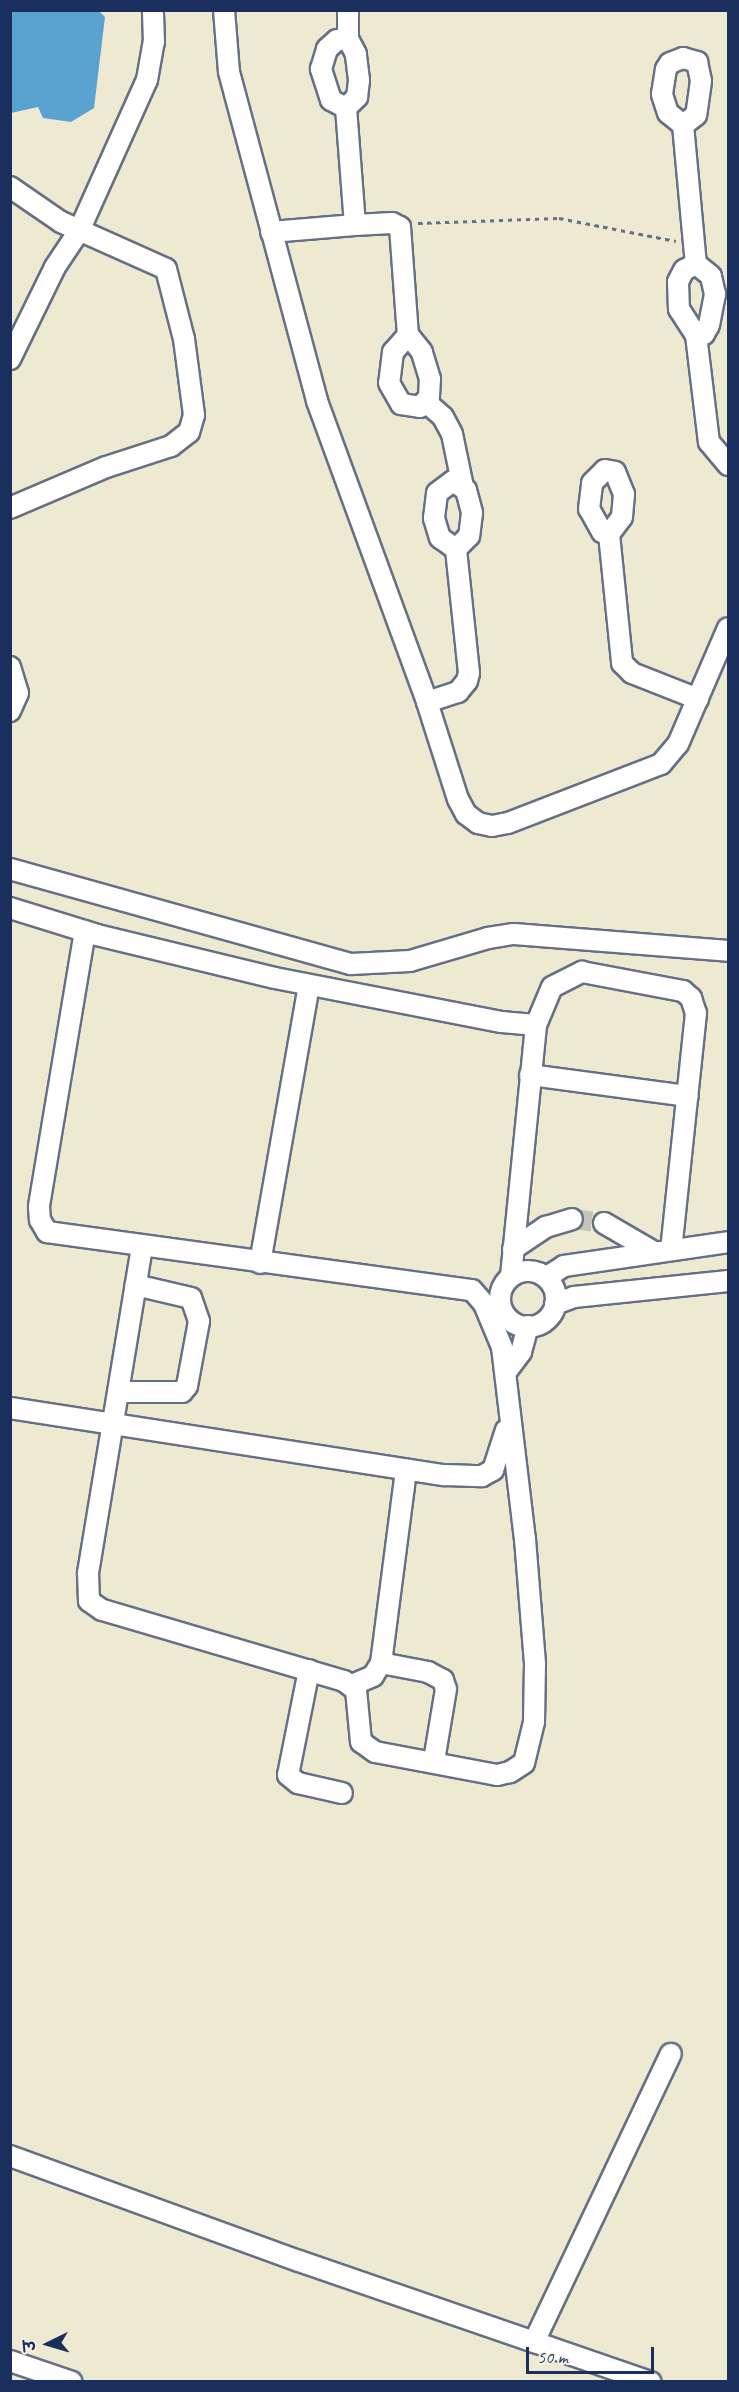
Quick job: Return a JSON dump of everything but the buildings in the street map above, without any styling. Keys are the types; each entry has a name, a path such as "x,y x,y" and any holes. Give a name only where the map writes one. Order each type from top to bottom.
{"street":[{"path":"10,359 55,267 79,231 147,80 154,42 153,10"},
{"path":"224,10 228,72 317,401 427,702 458,799 466,814 478,823 492,826 646,773 661,764 678,744 729,628"},
{"path":"348,10 348,39 357,59 359,80 357,97 346,108 355,225"},
{"path":"346,108 331,100 321,69 327,49 337,40 348,39"},
{"path":"683,125 695,254 711,276 715,294 710,325 704,334 696,335"},
{"path":"10,187 79,231 166,269 184,339 192,426 183,439 171,446 106,467 10,508"},
{"path":"271,232 398,223 408,335 426,362 430,386 427,403"},
{"path":"695,254 684,270 677,292 682,319 696,335 709,442 729,465"},
{"path":"408,335 393,352 389,374 391,390 405,406 427,403 443,417 452,434 463,487 470,502 472,527 466,541 456,549"},
{"path":"427,702 458,692 467,681 456,549 436,531 434,507 443,485 453,481 463,487"},
{"path":"609,534 622,663 632,673 698,699"},
{"path":"10,667 18,693 10,711"},
{"path":"10,869 351,964 410,961 488,938 514,934 729,951"},
{"path":"10,908 85,931 309,986 435,1012 536,1024"},
{"path":"85,931 40,1220 47,1232 142,1248 472,1290 478,1296 492,1322 502,1347 535,1664 533,1734 524,1763 510,1772 482,1774 434,1761 366,1748 358,1733 358,1699 352,1685"},
{"path":"506,1372 521,1352 520,1324 501,1308 500,1294 512,1276 536,1024 552,987 582,972 683,991 692,998 696,1013 688,1096 662,1251"},
{"path":"260,1263 309,986"},
{"path":"530,1075 688,1096"},
{"path":"513,1249 546,1227 572,1220"},
{"path":"604,1223 662,1251"},
{"path":"547,1277 564,1266 729,1242"},
{"path":"142,1248 88,1574 89,1601 102,1610 309,1670 352,1685 373,1676 381,1663 406,1470"},
{"path":"492,1322 520,1324 547,1319 555,1304 555,1290 547,1277 532,1272 512,1276"},
{"path":"555,1304 574,1297 729,1281"},
{"path":"119,1392 182,1392 188,1386 198,1321 191,1298 135,1285"},
{"path":"478,1296 500,1294"},
{"path":"10,1408 114,1422 406,1470 482,1476 494,1470 510,1418"},
{"path":"381,1663 428,1672 443,1680 446,1689 434,1761"},
{"path":"309,1670 288,1775 298,1783 342,1793"},
{"path":"534,2342 671,2054"},
{"path":"10,2156 651,2382"},
{"path":"10,2361 72,2382"}],"path":[{"path":"398,223 559,218 695,254"}],"water":[{"path":"10,11 99,11 105,17 94,108 71,122 43,118 38,107 11,113"}],"tunnel":[{"path":"572,1219 604,1223"}]}
